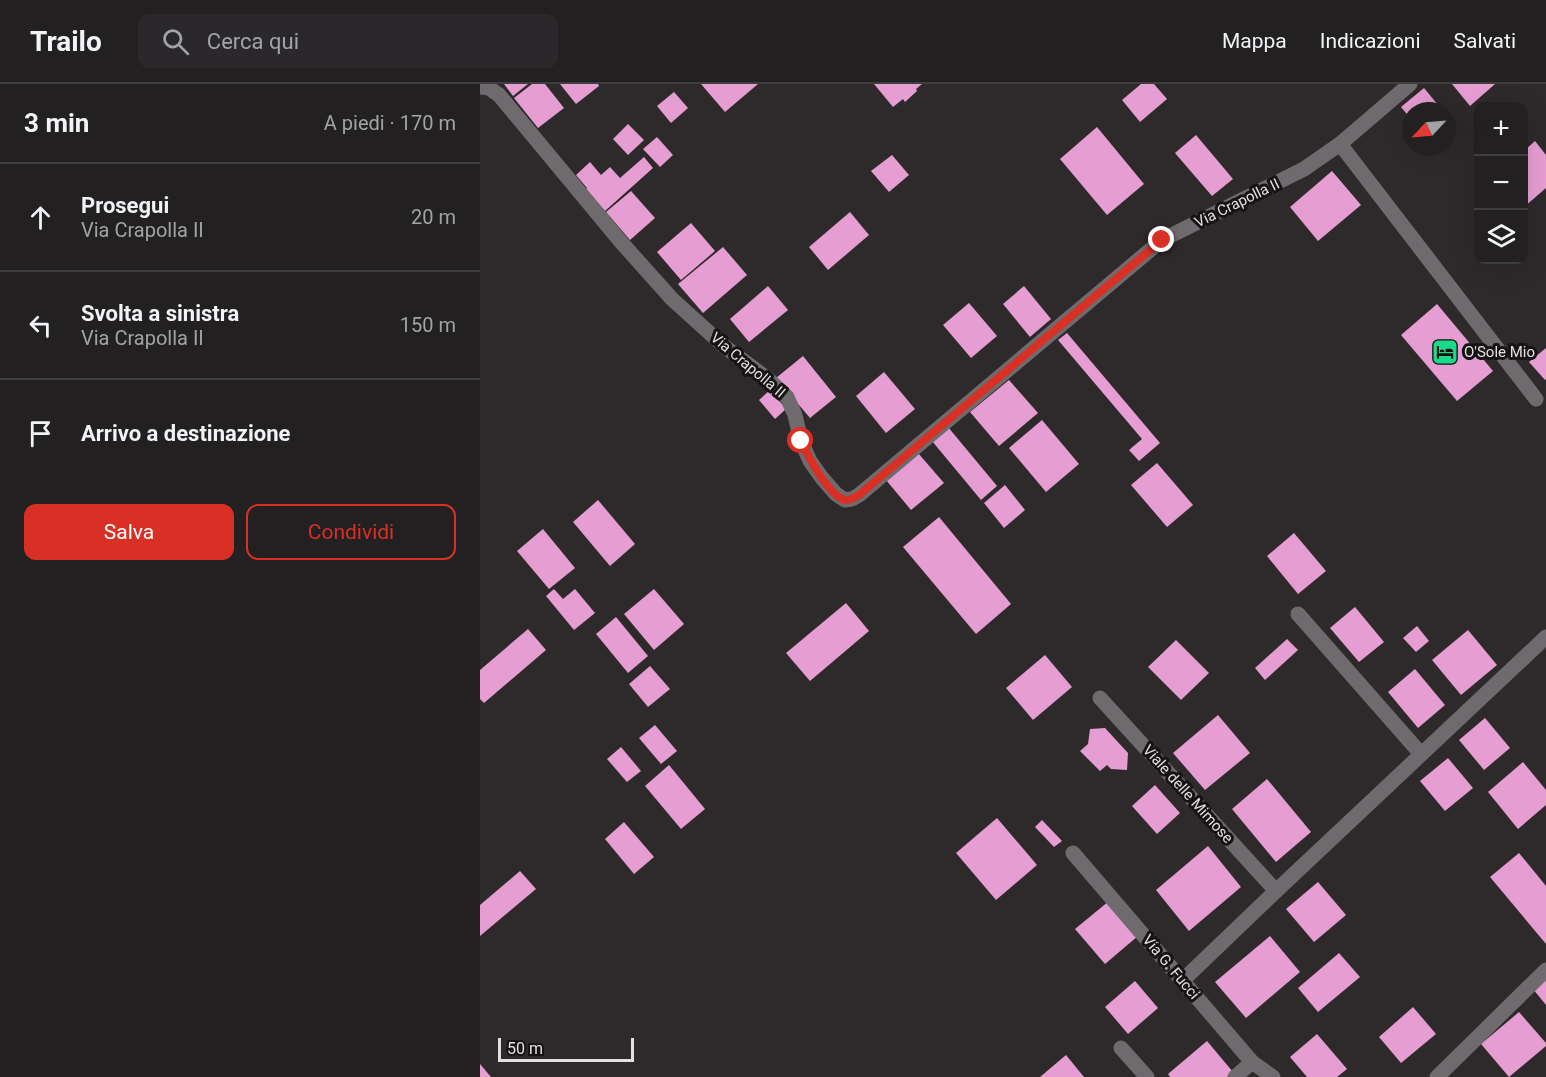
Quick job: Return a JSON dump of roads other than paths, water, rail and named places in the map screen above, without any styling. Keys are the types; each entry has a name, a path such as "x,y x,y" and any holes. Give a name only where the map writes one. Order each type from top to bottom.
{"street":[{"name":"Via Crapolla II","path":"480,87 489,88 499,95 621,242 672,299 725,347 768,379 787,397 810,461 836,494 845,500 859,495 1162,240 1304,169 1340,144 1410,84"},
{"path":"1340,144 1536,399"},
{"path":"1298,614 1421,754"},
{"path":"1182,981 1546,637"},
{"name":"Viale delle Mimose","path":"1100,698 1276,891"},
{"name":"Via G. Fucci","path":"1073,853 1252,1062 1273,1077"},
{"path":"1437,1077 1546,970"},
{"path":"1121,1048 1147,1077"},
{"path":"1235,1077 1252,1062"}],"place":[{"name":"O'Sole Mio","path":"1445,352"}]}
